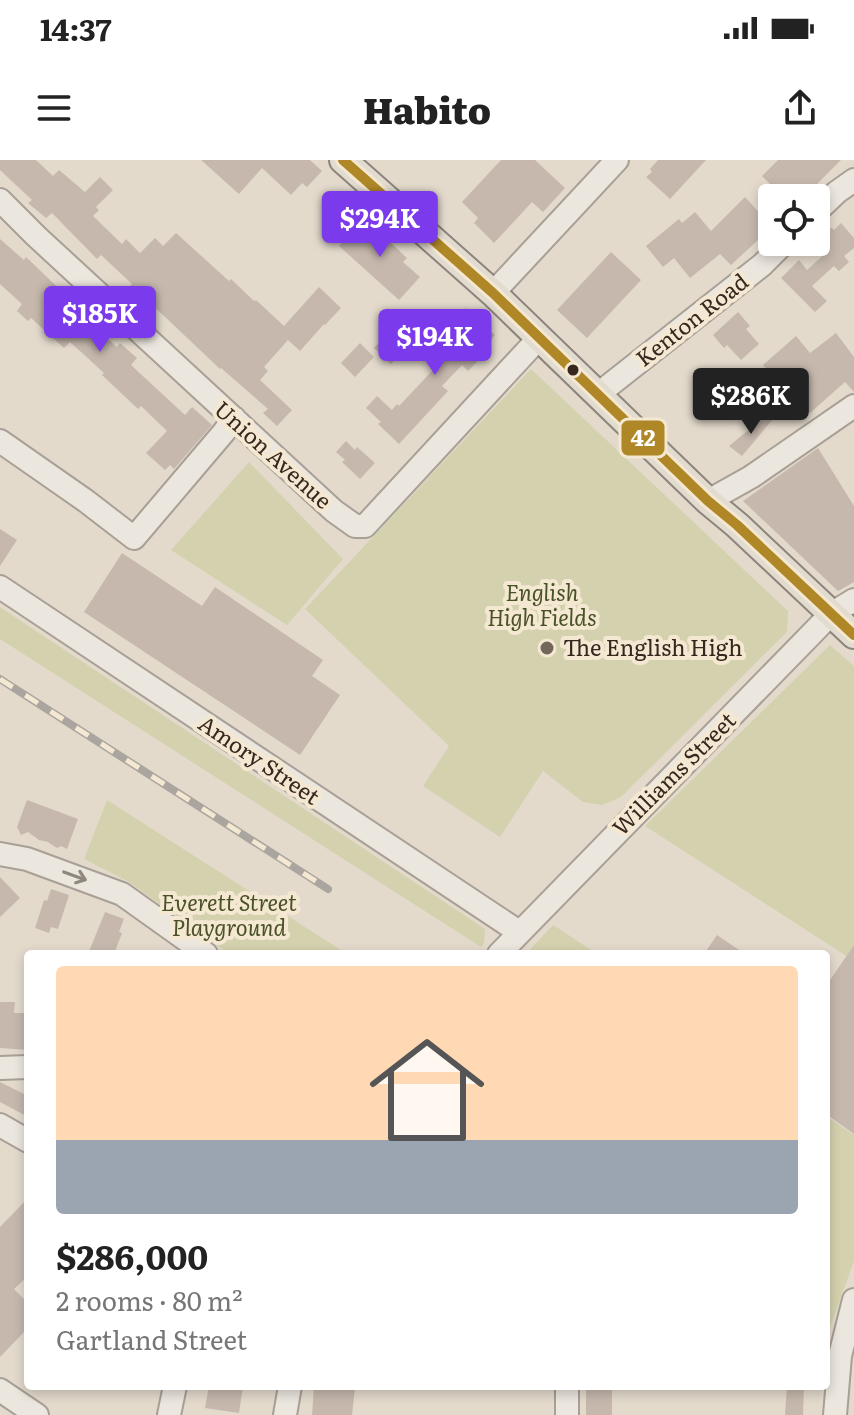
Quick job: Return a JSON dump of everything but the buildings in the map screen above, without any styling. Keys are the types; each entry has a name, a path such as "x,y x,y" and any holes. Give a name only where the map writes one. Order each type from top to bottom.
{"main road":[{"path":"343,160 493,293 708,501 854,635"}],"street":[{"path":"493,293 617,160"},
{"path":"830,199 837,192 852,187"},
{"name":"Union Avenue","path":"0,200 334,511 355,526 365,526 538,339"},
{"name":"Kenton Road","path":"597,395 771,256"},
{"path":"708,501 751,477 854,406"},
{"path":"0,441 134,538 234,418"},
{"name":"Amory Street","path":"0,587 519,932"},
{"name":"Williams Street","path":"503,950 831,614 854,600"},
{"path":"0,854 27,859 122,894 200,950"},
{"path":"0,1068 24,1067"},
{"path":"0,1125 24,1139"},
{"path":"835,1415 833,1354 854,1300"},
{"path":"0,1390 37,1415"},
{"path":"169,1415 174,1390"},
{"path":"285,1415 289,1390"},
{"path":"567,1390 567,1415"}],"green space":[{"name":"English High Fields","path":"531,369 788,611 787,632 621,797 602,805 583,802 543,771 500,837 423,786 449,746 305,609"},
{"path":"249,462 343,559 287,625 171,550"},
{"path":"0,607 485,929 484,943 481,947 0,639"},
{"path":"830,645 854,666 854,961 645,826"},
{"name":"Everett Street Playground","path":"107,800 341,950 223,950 129,882 84,859"},
{"path":"553,925 591,950 530,950"},
{"path":"830,1119 854,1135 854,1261 830,1327"}],"railway":[{"path":"0,679 328,889"}],"transit line":[{"name":"42","path":"343,160 493,293 708,501 854,635"}],"place":[{"name":"The English High","path":"547,648"}]}
